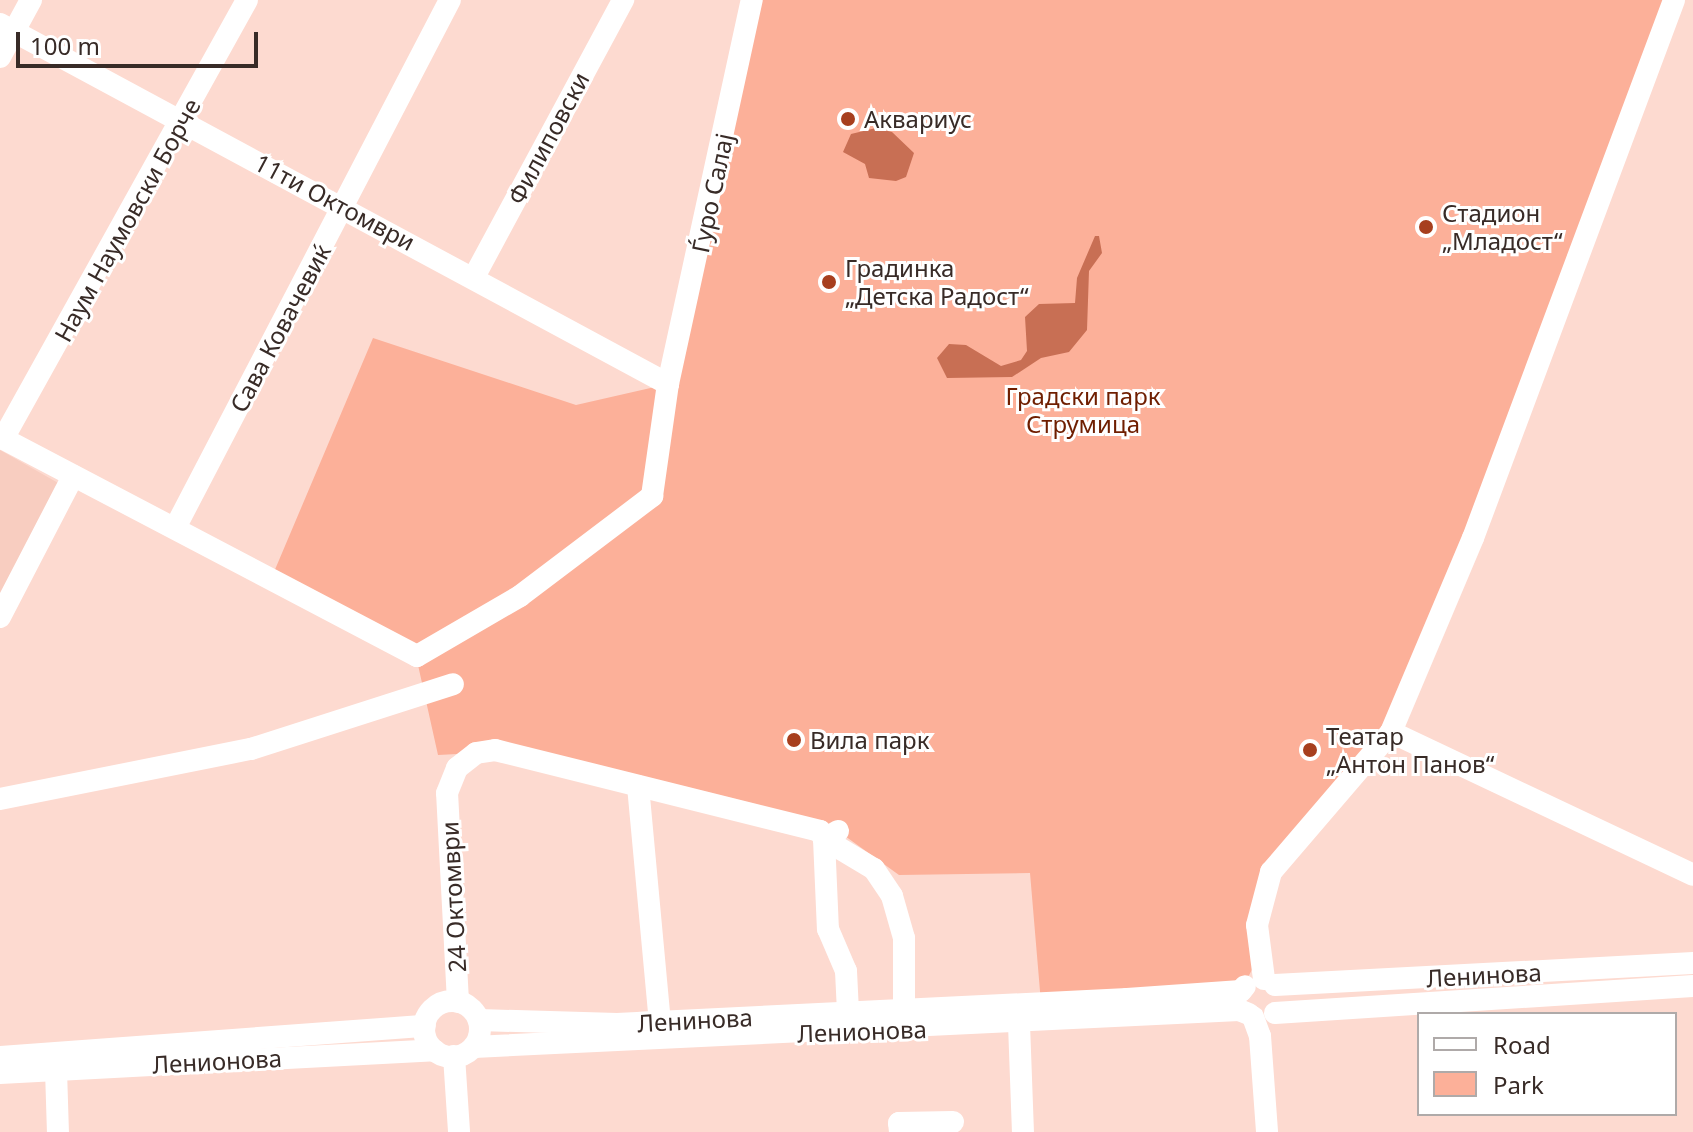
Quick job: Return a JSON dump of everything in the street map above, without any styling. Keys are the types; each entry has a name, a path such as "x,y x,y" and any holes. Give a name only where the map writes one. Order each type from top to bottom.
{"street":[{"path":"0,57 7,28 31,0"},
{"name":"Наум Наумовски Борче","path":"2,438 183,122 247,0"},
{"name":"Сава Ковачевиќ","path":"175,528 450,0"},
{"name":"Филиповски","path":"474,277 623,0"},
{"name":"Ѓуро Салај","path":"175,528 417,656 520,596 652,496 668,384 752,0"},
{"path":"1267,1132 1261,1019 1241,1001 1259,983 1260,899 1271,872 1391,732 1468,550 1674,0"},
{"name":"11ти Октомври","path":"7,28 668,384"},
{"path":"2,438 175,528"},
{"path":"0,617 73,476"},
{"path":"0,799 251,749 453,684"},
{"path":"1391,732 1693,875"},
{"name":"24 Октомври","path":"458,1002 447,793 457,768 476,753 495,750 638,786"},
{"path":"660,1021 638,786 809,825 831,835 874,869 892,896 904,938 904,1010"},
{"path":"831,835 828,929 846,971 848,1012"},
{"name":"Ленинова","path":"479,1020 660,1021 904,1010 1204,994 1241,991 1259,983 1693,963"},
{"path":"1259,983 1280,1001 1261,1019"},
{"name":"Ленинова","path":"1261,1019 1693,986"},
{"path":"425,1026 439,1004 458,1002 479,1020 454,1051 459,1132"},
{"name":"Ленионова","path":"0,1073 1019,1024 1239,1010 1261,1019"},
{"path":"1019,1024 1023,1132"},
{"path":"0,1057 425,1026 454,1051"},
{"path":"56,1070 58,1132"},
{"path":"900,1132 899,1123 953,1122"}],"shaded area":[{"path":"876,128 892,132 914,153 906,177 896,181 869,178 865,164 843,152 851,134"},
{"path":"1095,236 1099,236 1102,253 1089,271 1087,330 1069,352 1041,358 1012,377 947,378 937,358 949,344 966,345 1001,366 1021,360 1027,351 1025,317 1039,304 1075,303 1077,278"},
{"path":"0,450 60,484 0,599"}],"green space":[{"name":"Градски парк Струмица","path":"752,0 1674,0 1391,732 1271,872 1259,956 1241,991 1041,1003 1030,873 899,875 838,831 476,753 438,755 416,656 271,579 373,338 576,405 668,384"}],"place":[{"name":"Аквариус","path":"848,119"},
{"name":"Стадион „Младост“","path":"1426,227"},
{"name":"Градинка „Детска Радост“","path":"829,282"},
{"name":"Вила парк","path":"794,740"},
{"name":"Театар „Антон Панов“","path":"1310,750"}]}
